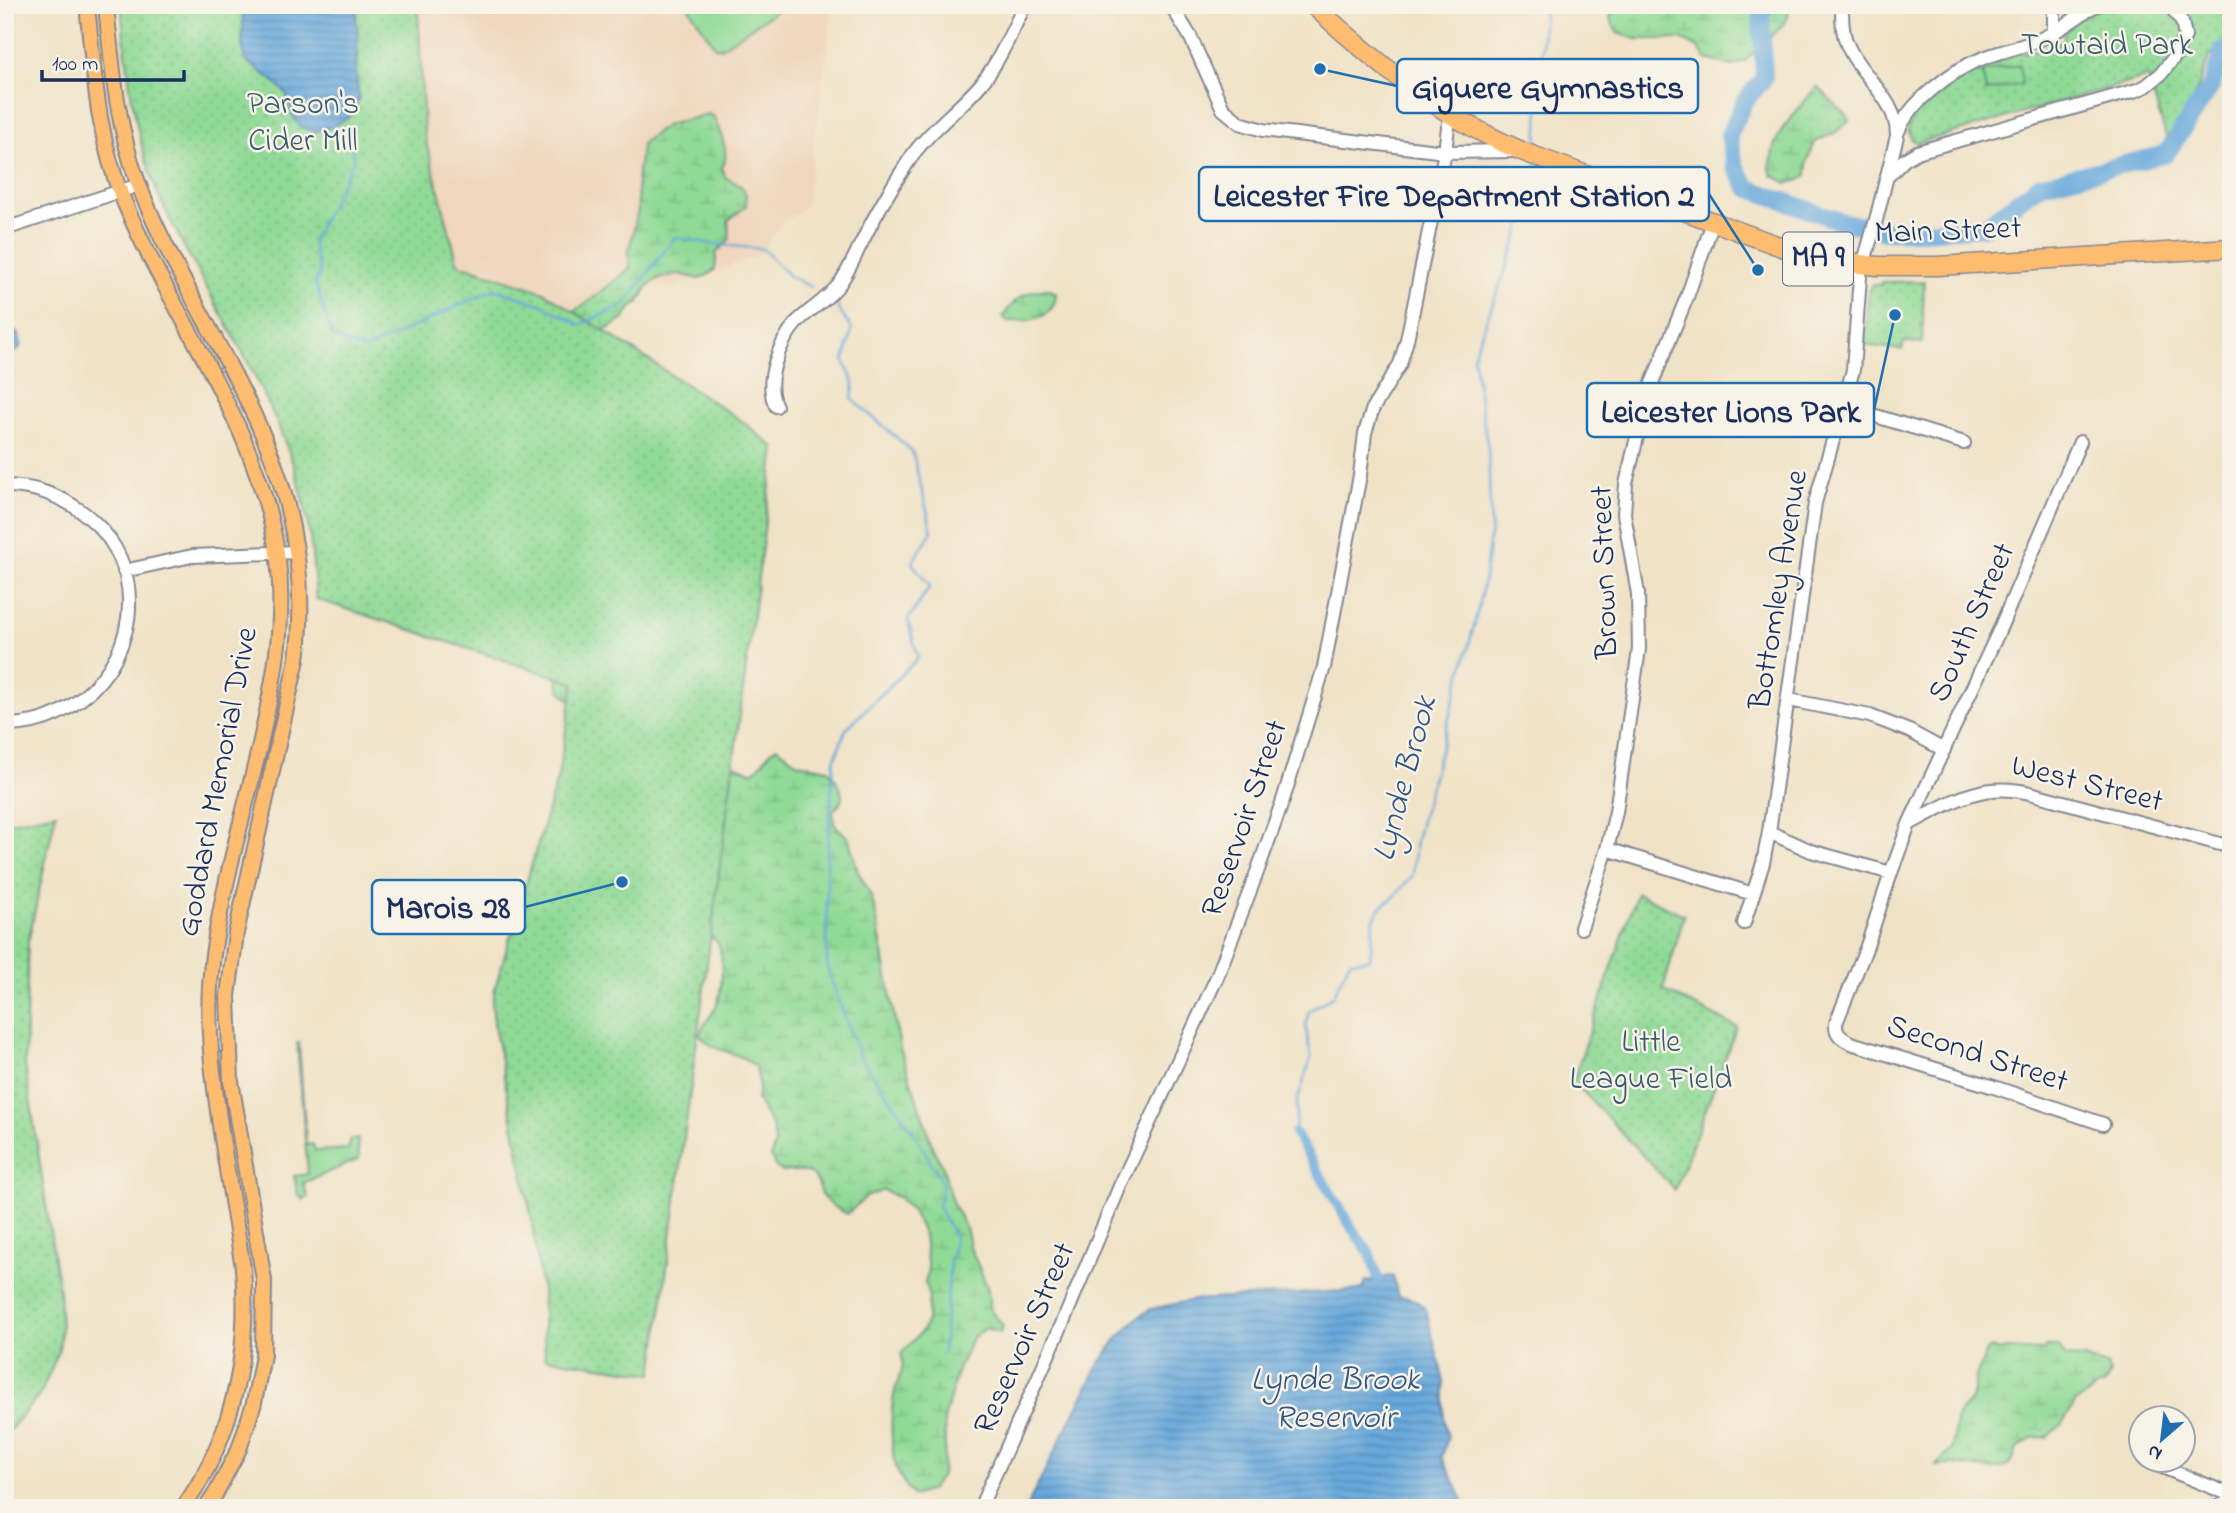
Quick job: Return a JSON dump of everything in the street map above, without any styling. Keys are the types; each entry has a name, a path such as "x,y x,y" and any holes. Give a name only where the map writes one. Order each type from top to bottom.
{"highway":[{"name":"Main Street","path":"1313,5 1405,83 1489,137 1533,156 1814,258 1861,264 1938,266 2231,248"}],"main road":[{"name":"Goddard Memorial Drive","path":"87,5 106,152 139,236 241,432 262,488 277,553 280,579 281,624 272,691 223,901 213,956 209,1005 210,1064 243,1268 244,1346 239,1382 229,1418 211,1463 183,1508"},
{"name":"Goddard Memorial Drive","path":"106,5 120,119 139,186 152,218 266,441 281,483 296,552 300,586 301,614 297,659 236,933 228,996 231,1081 263,1273 263,1355 254,1403 239,1449 206,1508"}],"street":[{"path":"776,406 773,376 778,356 788,336 802,317 829,296 841,282 912,156 927,137 987,77 1025,5"},
{"path":"1171,5 1190,36 1218,102 1228,115 1240,123 1263,130 1445,152 1533,156"},
{"path":"1842,5 1842,27 1846,42 1857,62 1890,106 1897,136"},
{"path":"2054,5 2054,32"},
{"path":"1897,136 1912,108 1964,68 1989,56 2027,46 2071,23 2097,5"},
{"path":"1888,175 1917,152 2108,100 2146,86 2168,65 2186,36 2182,22 2170,5"},
{"name":"Reservoir Street","path":"980,1508 1120,1186 1217,977 1279,810 1318,692 1327,655 1360,475 1365,433 1373,408 1402,360 1452,115"},
{"name":"Bottomley Avenue","path":"1744,923 1769,832 1813,513 1853,370 1861,264 1874,229 1897,136"},
{"path":"5,229 139,186"},
{"name":"Brown Street","path":"1581,928 1608,849 1620,788 1640,636 1639,594 1624,514 1624,494 1646,398 1687,297 1713,222"},
{"path":"1843,406 1964,443"},
{"name":"South Street","path":"1909,824 1998,633 2080,442"},
{"path":"5,486 49,493 79,509 105,535 124,571 128,589 127,623 117,654 102,679 76,704 56,715 34,722 5,725"},
{"path":"124,571 192,556 296,552"},
{"path":"1789,701 1870,716 1944,750"},
{"name":"West Street","path":"1909,824 1958,799 1986,789 2014,789 2231,848"},
{"path":"1769,832 1811,851 1891,873 1909,824"},
{"path":"1608,849 1754,894"},
{"name":"Second Street","path":"1891,873 1867,946 1836,1023 1837,1034 1851,1043 2103,1124"},
{"path":"2178,1474 2231,1495"},
{"path":"2215,1508 2231,1501"}],"shaded area":[{"path":"418,5 833,5 806,206 784,222 758,256 669,288 608,281 584,319 544,292 458,264 424,134"}],"green space":[{"name":"Parson's Cider Mill","path":"121,5 418,5 424,134 458,264 544,292 742,421 775,448 653,1374 545,1358 542,1291 531,1216 492,1004 558,776 574,683 316,599 307,520 296,473 286,446 248,364 169,218 149,169 132,100"},
{"path":"687,5 783,6 721,48 716,48"},
{"path":"1615,5 1789,5 1788,17 1781,27 1745,61 1733,66 1706,59 1697,47 1681,39 1637,39 1617,33 1610,18"},
{"name":"Towtaid Park","path":"2063,5 2231,5 2231,47 2209,56 2193,101 2168,143 2148,77 1918,143 1911,139 1908,128 1915,114 1980,64 2008,53 2041,50 2064,40"},
{"path":"2019,65 2022,84 1986,91 1982,72"},
{"path":"1817,86 1849,121 1835,133 1815,142 1807,162 1807,175 1787,183 1772,175 1770,168 1774,146 1783,128"},
{"path":"708,114 714,117 724,143 722,168 725,177 742,187 746,194 746,206 728,221 730,239 717,252 715,269 710,274 699,279 680,274 659,278 647,287 639,302 630,309 624,319 594,337 446,271 467,266 481,271 491,286 568,314 586,304 630,268 629,251 638,210 637,180 642,143 667,125"},
{"path":"1924,281 1922,343 1904,342 1902,350 1864,345 1869,289 1872,284"},
{"path":"1048,289 1056,293 1055,302 1046,314 1024,321 1007,321 1003,316 1022,296"},
{"path":"555,667 729,763 752,772 777,747 798,763 828,769 841,790 841,801 833,810 834,824 849,839 858,872 869,891 875,910 900,1048 934,1151 943,1167 952,1202 967,1231 970,1247 987,1286 991,1311 1003,1326 1000,1333 986,1328 972,1338 957,1372 944,1420 942,1474 931,1490 913,1496 895,1464 892,1432 893,1399 902,1368 901,1354 922,1331 927,1321 929,1297 925,1283 928,1270 924,1235 912,1211 898,1197 883,1190 866,1197 847,1214 832,1206 823,1197 815,1178 807,1172 783,1172 775,1166 771,1157 775,1143 773,1128 757,1100 759,1085 756,1067 743,1058 714,1047 700,1035 716,1007 720,993 720,948 708,935 581,711 560,690"},
{"path":"56,813 28,942 25,1065 59,1290 61,1329 59,1351 41,1393 5,1436 5,823"},
{"name":"Little League Field","path":"1637,893 1684,915 1663,990 1737,1027 1675,1190 1573,1081"},
{"path":"297,1043 306,1144 313,1144 315,1151 349,1149 349,1140 358,1139 359,1159 303,1183 308,1197 304,1200 298,1195 294,1176 308,1174"},
{"path":"2048,1346 2059,1346 2065,1357 2084,1358 2107,1366 2110,1373 2105,1385 2076,1402 2061,1425 2047,1437 2032,1438 2016,1450 2013,1460 2007,1465 1991,1469 1936,1466 1952,1448 1957,1415 1971,1400 1976,1376 1987,1351 1991,1348 1998,1351 2043,1351"}],"water":[{"path":"244,5 358,5 356,74 359,99 349,117 332,127 314,132 301,127 293,117 286,93 245,60 242,45"},
{"path":"5,323 18,334 21,344 19,349 5,358"},
{"name":"Lynde Brook Reservoir","path":"1393,1276 1398,1297 1414,1299 1426,1310 1444,1381 1444,1418 1448,1437 1442,1457 1467,1508 1026,1508 1099,1364 1117,1339 1137,1318 1151,1309 1194,1300 1357,1290 1363,1289 1366,1281"}],"waterway":[{"name":"Lynde Brook","path":"1537,148 1544,5"},
{"path":"1768,5 1761,12 1764,78 1745,101 1729,135 1735,166 1748,188 1840,221 1886,231 1984,227 2039,185 2166,154 2212,85 2223,50 2231,50"},
{"path":"331,125 351,146 354,160 312,241 320,273 315,282 332,336 364,350 494,289 543,305 580,325 624,305 675,237 763,249 789,276 811,287"},
{"name":"Lynde Brook","path":"1295,1133 1297,1102 1311,1058 1306,1027 1309,1011 1333,996 1350,961 1370,959 1374,918 1382,906 1393,898 1413,875 1416,840 1475,622 1491,529 1488,449 1473,356 1518,237 1536,165"},
{"path":"835,304 852,329 844,361 854,383 852,399 912,451 932,531 912,563 930,586 908,620 918,658 846,729 834,761 827,852 827,968 859,1055 913,1131 943,1184 938,1206 955,1238 950,1262 943,1353"},
{"name":"Lynde Brook","path":"1295,1133 1370,1254 1378,1278"}],"place":[{"name":"Giguere Gymnastics","path":"1320,69"},
{"name":"Leicester Fire Department Station 2","path":"1758,270"},
{"name":"Leicester Lions Park","path":"1895,315"},
{"name":"Marois 28","path":"622,882"}]}
